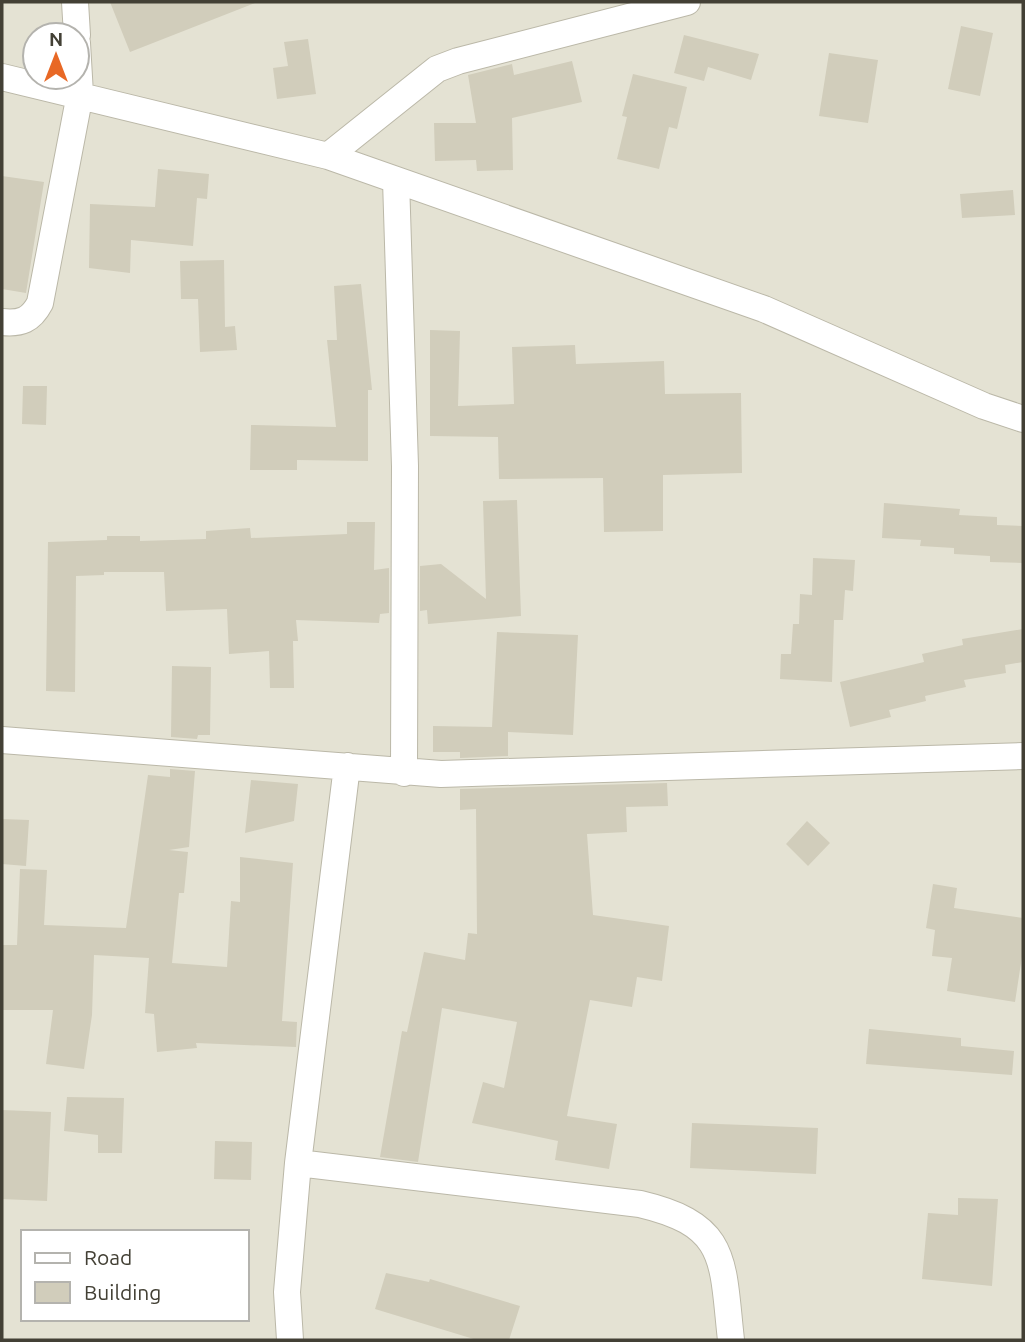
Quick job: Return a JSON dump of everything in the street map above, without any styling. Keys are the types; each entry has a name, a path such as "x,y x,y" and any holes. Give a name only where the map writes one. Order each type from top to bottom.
{"street":[{"path":"75,2 76,21"},
{"path":"328,156 437,69 458,61 687,2"},
{"path":"2,77 328,156 764,309 984,406 1023,419"},
{"path":"2,322 24,321 34,314 40,303 80,91"},
{"path":"396,180 405,466 404,773"},
{"path":"2,740 347,765 404,773 1023,756"},
{"path":"290,1340 287,1292 298,1163 347,765"},
{"path":"298,1163 640,1204 692,1221 707,1235 720,1255 732,1340"}],"shaded area":[{"path":"2,2 1023,2 1023,1340 2,1340"}],"building":[{"path":"110,2 254,2 255,3 130,52"},
{"path":"961,26 993,33 980,96 948,89"},
{"path":"684,35 759,54 751,80 708,67 704,81 674,73"},
{"path":"308,39 316,94 277,99 273,68 288,66 284,42"},
{"path":"829,53 878,60 868,123 819,116"},
{"path":"572,61 582,102 512,118 513,170 477,171 476,160 435,161 434,123 476,123 468,75 512,64 514,75"},
{"path":"633,74 687,87 677,129 669,127 659,169 617,159 627,117 622,116"},
{"path":"158,169 209,174 207,199 197,198 193,246 131,240 130,273 89,268 90,204 155,207"},
{"path":"2,176 44,182 26,293 2,289"},
{"path":"1013,190 1015,215 962,218 960,194"},
{"path":"224,260 225,327 235,326 237,350 200,352 198,299 181,299 180,261"},
{"path":"361,284 372,390 368,390 368,461 297,460 297,470 250,470 251,425 336,427 327,340 337,340 334,286"},
{"path":"430,330 460,331 458,406 514,404 512,347 575,345 576,364 664,361 665,394 741,393 742,473 663,475 663,531 604,532 603,478 499,479 498,437 430,436"},
{"path":"23,386 47,386 46,425 22,424"},
{"path":"517,500 521,616 428,624 427,610 420,611 420,566 441,564 486,599 483,501"},
{"path":"884,503 960,509 959,515 997,517 997,525 1023,526 1023,563 990,562 990,556 954,554 954,548 920,546 921,540 882,538"},
{"path":"347,522 375,522 374,570 389,568 389,613 380,614 379,623 296,620 298,641 293,641 294,688 270,688 269,651 229,654 227,609 166,611 164,572 104,572 104,575 76,576 75,692 46,691 48,542 107,540 107,536 140,536 140,541 206,539 206,531 250,528 251,538 347,534"},
{"path":"813,558 855,560 853,591 845,590 843,620 834,620 832,682 780,679 781,654 791,654 793,624 799,624 800,594 812,595"},
{"path":"1023,629 1023,662 1005,665 1006,673 964,680 966,687 925,696 926,701 889,710 891,717 850,727 840,682 924,662 922,654 963,645 962,639"},
{"path":"497,632 578,635 573,735 508,732 508,756 460,758 460,752 433,752 433,726 492,727"},
{"path":"172,666 211,667 210,735 198,735 197,739 171,737"},
{"path":"170,769 195,771 189,847 169,850 188,852 184,893 179,893 172,963 227,967 231,901 240,902 240,857 293,863 282,1021 297,1022 296,1047 196,1043 197,1048 157,1052 154,1014 145,1013 149,958 94,955 92,1015 84,1069 46,1064 53,1010 2,1010 2,945 17,945 20,869 47,870 44,925 126,928 148,775 170,777"},
{"path":"251,780 298,784 294,821 245,833"},
{"path":"667,783 668,806 626,807 627,832 587,834 593,915 669,926 662,981 637,977 632,1007 590,1000 567,1116 617,1124 609,1169 555,1160 558,1141 472,1123 483,1082 504,1088 517,1022 442,1008 418,1162 380,1157 402,1031 407,1032 424,952 465,960 468,933 477,934 476,809 460,810 460,789"},
{"path":"2,819 29,820 26,866 2,864"},
{"path":"807,821 830,843 808,866 786,844"},
{"path":"933,884 957,888 954,908 1023,918 1023,950 1015,1002 947,991 952,958 932,956 935,930 926,928"},
{"path":"869,1029 961,1038 961,1046 1014,1051 1012,1075 866,1064"},
{"path":"67,1097 124,1098 122,1153 98,1153 98,1135 64,1131"},
{"path":"2,1110 51,1112 47,1201 2,1199"},
{"path":"692,1123 818,1128 816,1174 690,1168"},
{"path":"215,1141 252,1142 251,1180 214,1179"},
{"path":"958,1198 998,1199 992,1286 922,1279 928,1213 958,1215"},
{"path":"386,1273 429,1282 430,1279 520,1306 509,1340 477,1340 375,1309"}]}
